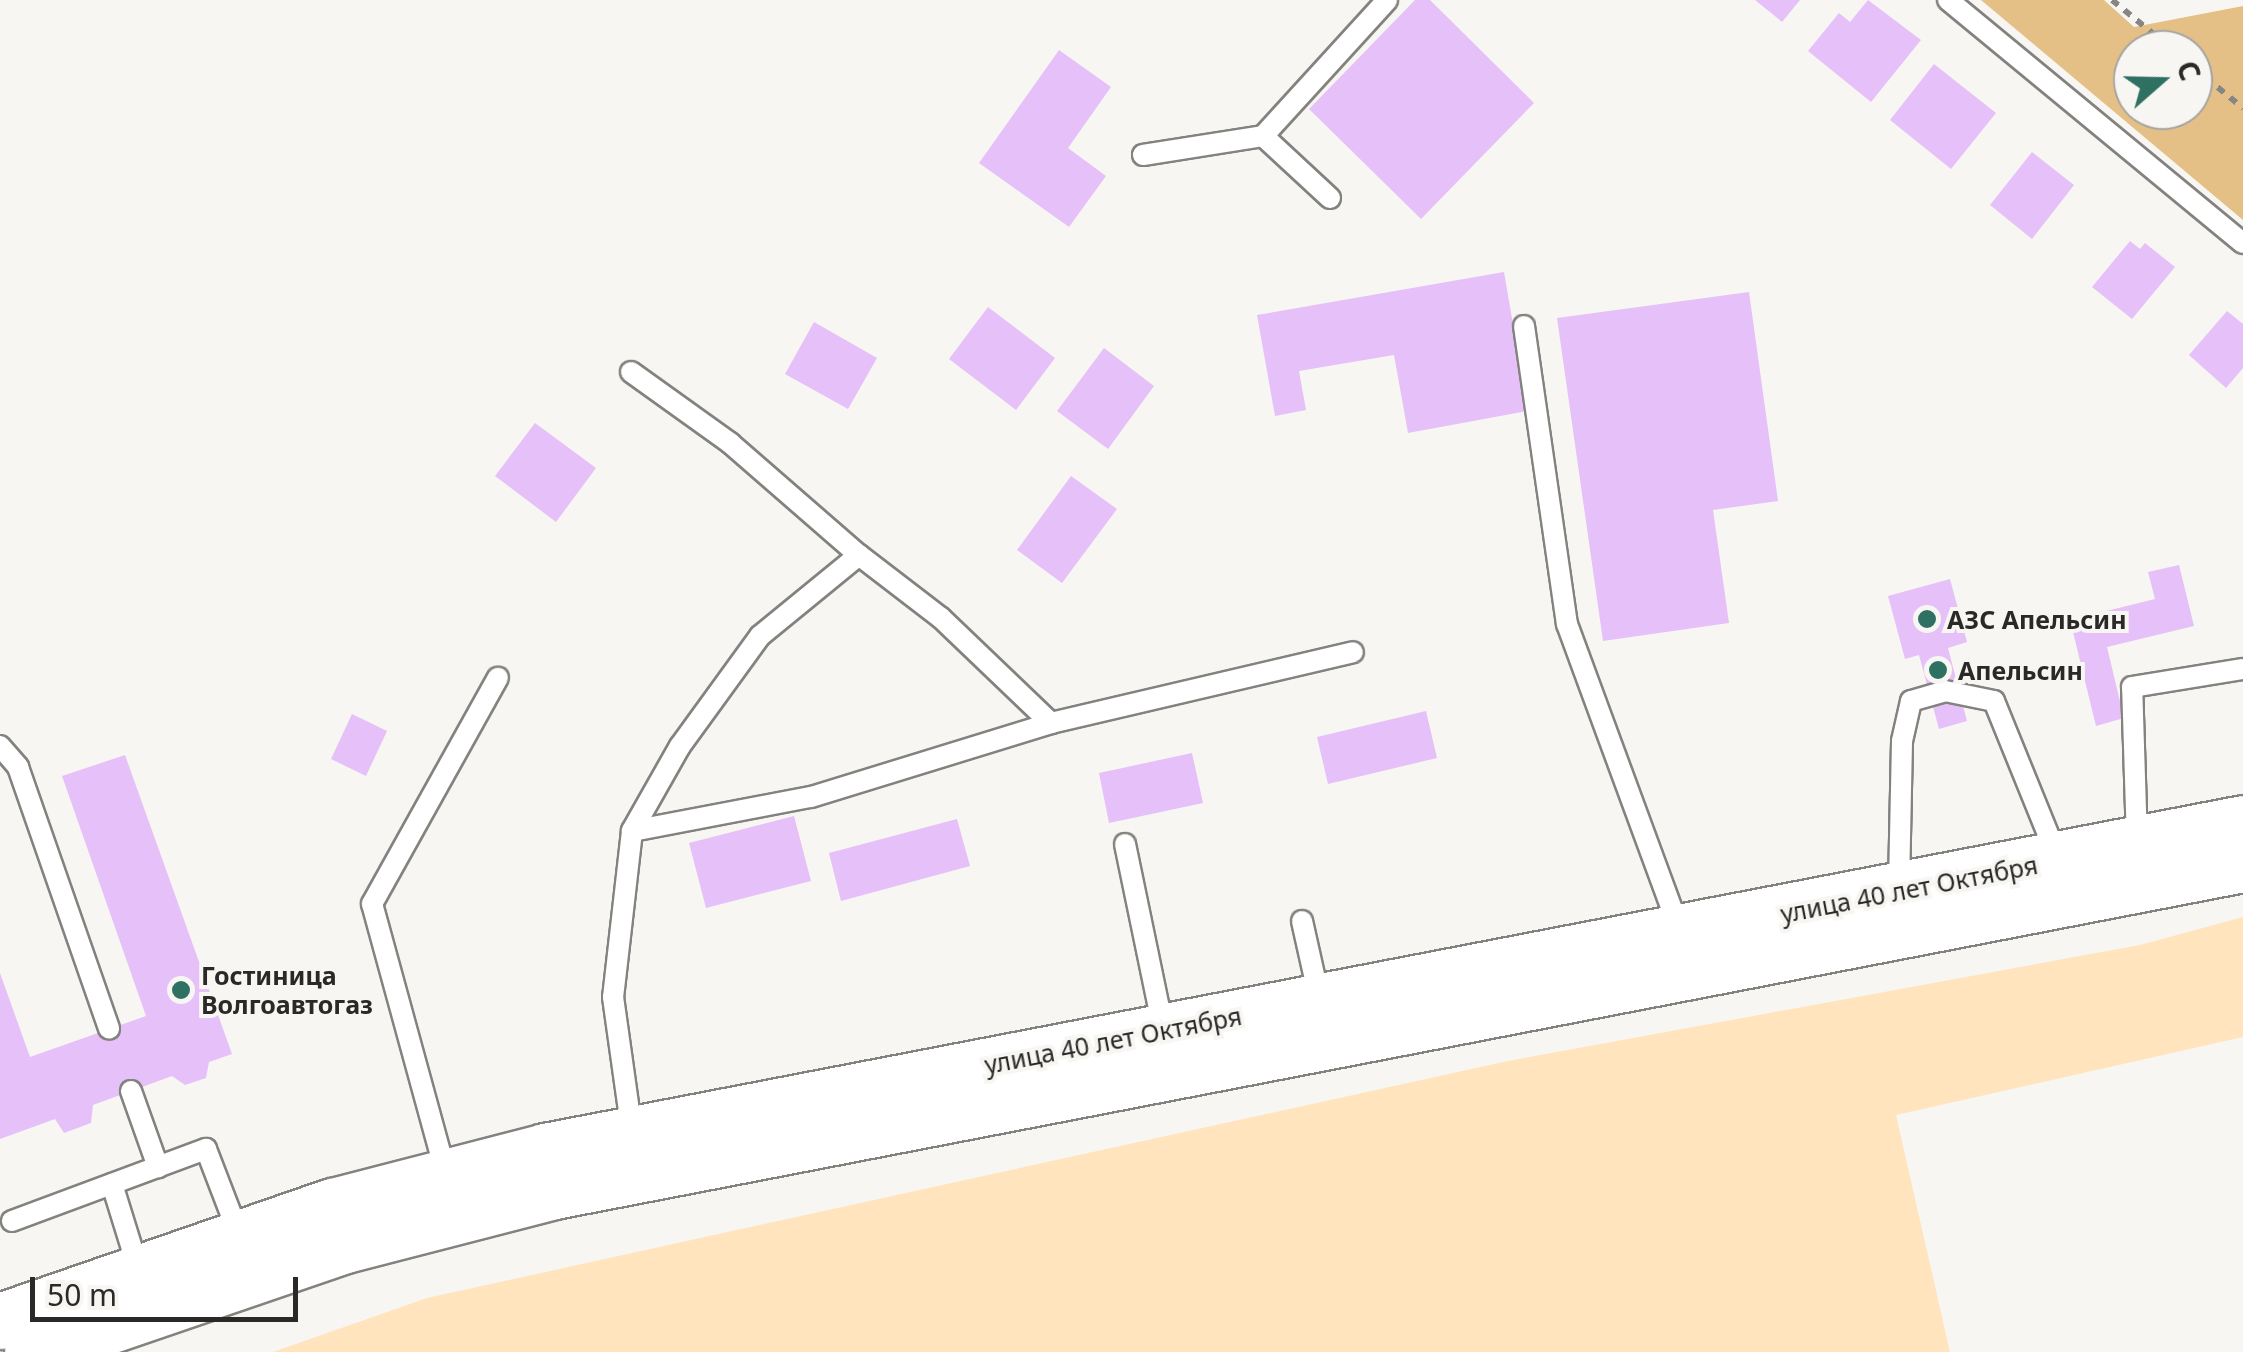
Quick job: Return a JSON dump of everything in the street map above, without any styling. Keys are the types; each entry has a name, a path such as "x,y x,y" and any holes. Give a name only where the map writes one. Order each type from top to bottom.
{"main road":[{"name":"улица 40 лет Октября","path":"0,1321 240,1237 446,1176 632,1135 1163,1030 1899,892 2243,823"},
{"name":"улица 40 лет Октября","path":"32,1352 345,1244 554,1191 2243,864"}],"lane":[{"path":"1948,0 2243,243"},
{"path":"1142,154 1263,136 1380,2"},
{"path":"1263,136 1330,198"},
{"path":"1524,326 1567,624 1681,932"},
{"path":"631,372 730,443 858,555 941,618 1050,723"},
{"path":"632,1135 613,997 632,831 680,746 760,636 858,555"},
{"path":"632,831 810,797 1050,723 1352,652"},
{"path":"2138,845 2132,686 2243,669"},
{"path":"446,1176 372,904 498,678"},
{"path":"1899,892 1902,740 1911,701 1945,691 1994,701 2059,861"},
{"path":"0,746 18,767 110,1029"},
{"path":"1124,844 1163,1030"},
{"path":"1302,921 1320,1000"},
{"path":"131,1091 158,1167"},
{"path":"12,1221 206,1149 240,1237"},
{"path":"112,1184 139,1271"}],"path":[{"path":"2112,0 2149,30"},
{"path":"2213,83 2243,108"}],"shaded area":[{"path":"1981,0 2104,0 2134,27 2243,6 2243,220 2136,130 2213,130 2213,30 2113,30 2113,111"},
{"path":"2243,917 2243,1037 1896,1115 1950,1352 273,1352 427,1298 1508,1061 2140,945"}],"building":[{"path":"1415,0 1430,0 1534,103 1421,219 1309,109"},
{"path":"1755,0 1800,0 1782,22"},
{"path":"1868,0 1921,40 1871,102 1808,51 1839,13 1850,22"},
{"path":"1059,50 1111,87 1068,148 1106,176 1069,227 979,163"},
{"path":"1934,64 1996,113 1951,169 1890,120"},
{"path":"2032,152 2074,185 2032,239 1990,205"},
{"path":"2130,241 2140,249 2145,243 2175,267 2132,319 2092,287"},
{"path":"1504,272 1528,411 1408,433 1394,355 1299,371 1306,410 1275,416 1257,315"},
{"path":"1749,292 1778,501 1713,510 1729,623 1603,641 1557,318"},
{"path":"988,307 1055,358 1016,410 949,359"},
{"path":"2227,311 2243,324 2243,368 2226,388 2189,355"},
{"path":"814,322 877,358 848,409 785,374"},
{"path":"1104,348 1154,386 1108,449 1057,411"},
{"path":"535,423 596,468 556,522 495,476"},
{"path":"1071,476 1117,509 1062,583 1017,550"},
{"path":"2179,565 2194,626 2107,647 2124,718 2096,726 2070,620 2155,599 2148,572"},
{"name":"АЗС Апельсин","path":"1950,579 1967,642 1948,648 1967,721 1939,729 1919,655 1905,659 1888,596"},
{"path":"1426,711 1437,758 1328,784 1317,737"},
{"path":"352,714 387,731 366,776 331,759"},
{"path":"1192,753 1203,803 1109,823 1099,773"},
{"path":"125,755 232,1054 209,1062 206,1078 185,1085 172,1076 93,1105 91,1123 64,1133 55,1119 0,1139 0,973 30,1057 146,1016 62,776"},
{"path":"794,816 811,881 706,908 689,843"},
{"path":"957,819 970,866 841,901 829,853"}],"place":[{"name":"АЗС Апельсин","path":"1927,619"},
{"name":"Апельсин","path":"1938,670"},
{"name":"Гостиница Волгоавтогаз","path":"181,990"}]}
